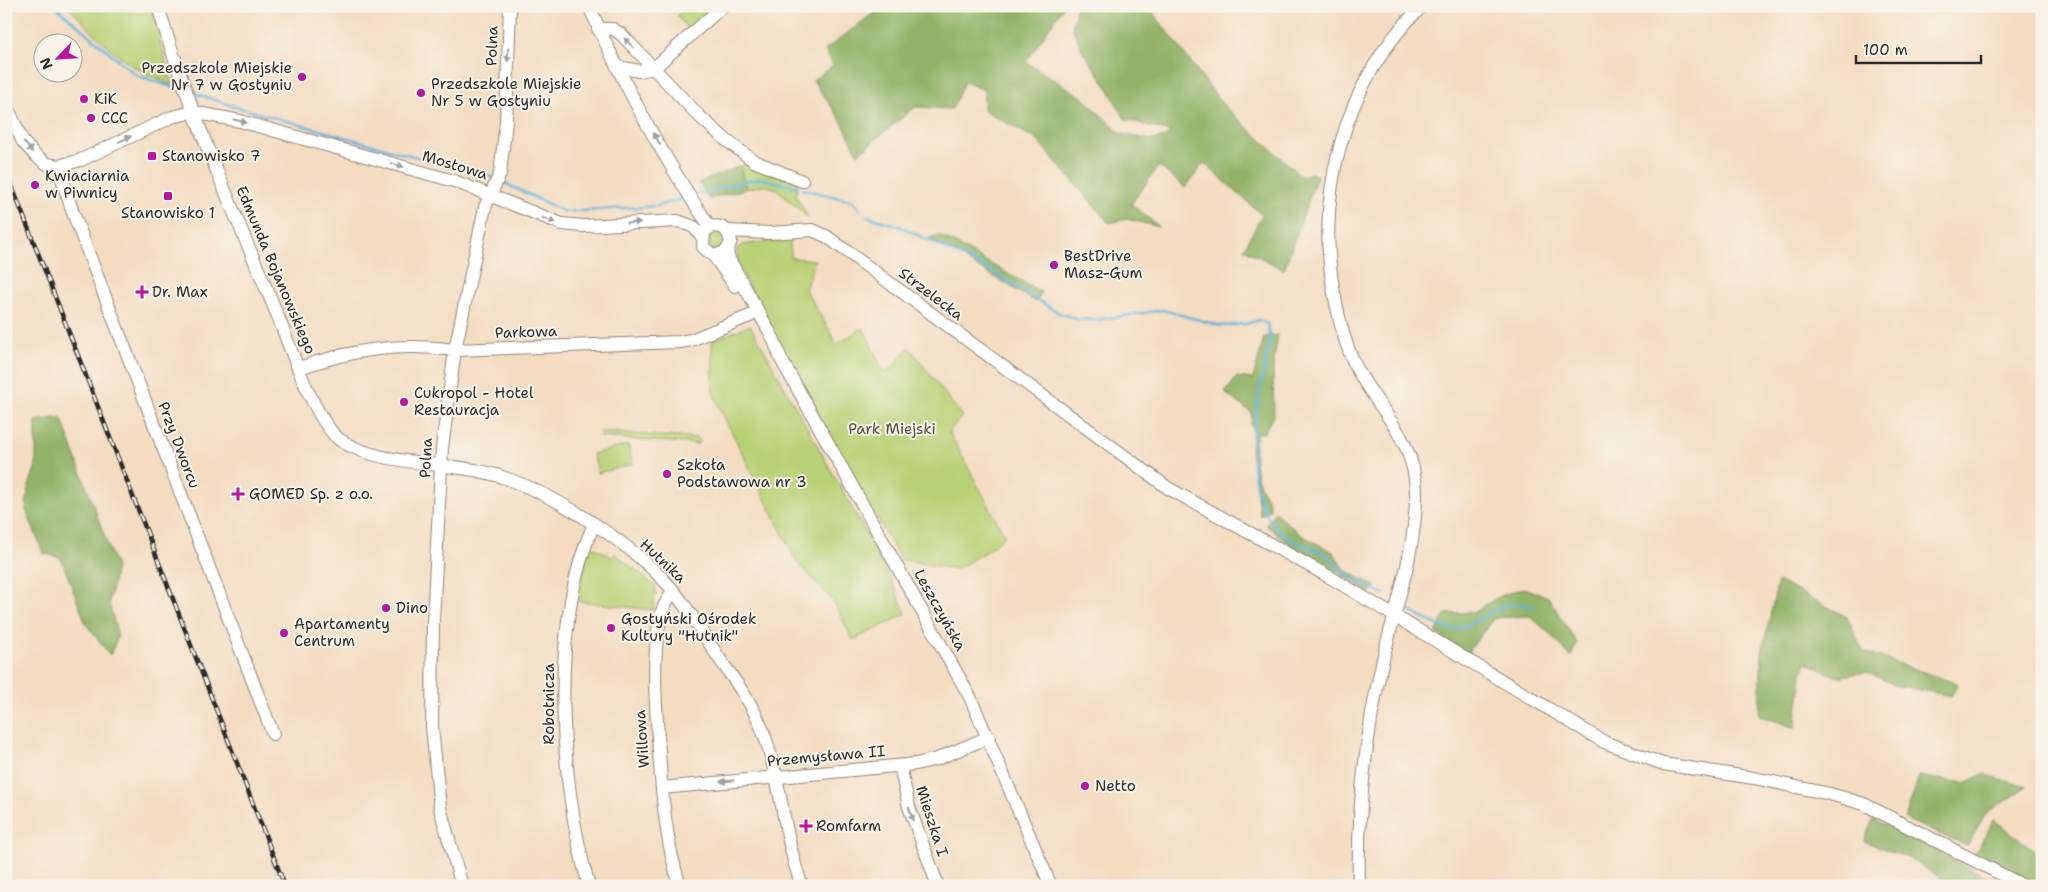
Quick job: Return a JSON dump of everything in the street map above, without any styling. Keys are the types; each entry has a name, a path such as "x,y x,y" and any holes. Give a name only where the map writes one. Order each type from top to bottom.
{"street":[{"name":"Edmunda Bojanowskiego","path":"158,6 182,86 192,112 299,368 327,426 339,439 364,451 442,464"},
{"name":"Polna","path":"462,886 440,808 432,727 433,621 442,464 455,350 485,207 500,174 506,121 510,6"},
{"path":"589,6 618,67 680,181 710,227"},
{"path":"618,67 639,71 654,68 723,6"},
{"path":"1359,886 1360,829 1371,718 1385,651 1396,617 1414,521 1416,492 1415,477 1401,434 1358,371 1345,340 1331,275 1328,226 1332,182 1343,136 1360,94 1383,54 1418,8"},
{"path":"598,28 613,30 621,34 699,116 754,161 802,181"},
{"path":"628,86 639,71"},
{"path":"6,104 23,142 48,164 58,166 81,160 172,117 192,112"},
{"name":"Mostowa","path":"192,112 240,121 492,191 544,218 562,224 582,226 678,221"},
{"name":"Przy Dworcu","path":"58,166 70,206 273,734"},
{"path":"678,221 690,216 694,204"},
{"path":"678,221 694,227 702,237 703,247 714,256 729,248 731,237 721,227 710,227"},
{"path":"702,237 710,227"},
{"name":"Strzelecka","path":"727,231 770,233 812,230 826,236 1168,488 1328,576 1620,750 1664,764 1747,776 1844,798 1883,813 2024,886"},
{"name":"Strzelecka","path":"729,248 743,239 770,233"},
{"name":"Leszczyńska","path":"729,248 729,259 773,338 781,359"},
{"name":"Leszczyńska","path":"714,256 781,359 946,653 989,736 1051,886"},
{"name":"Parkowa","path":"299,368 329,358 379,348 418,346 455,350 667,344 691,340 752,315"},
{"name":"Hutnika","path":"442,464 484,471 508,478 557,501 594,524 658,575 673,591 756,716 764,734 776,776 788,837 802,886"},
{"name":"Robotnicza","path":"589,886 573,825 563,717 570,608 583,549 594,524"},
{"name":"Willowa","path":"673,591 661,614 656,648 656,712 662,788 670,846 680,886"},
{"name":"Przemysława II","path":"662,788 900,766 937,759 989,736"},
{"name":"Mieszka I","path":"900,766 908,807 938,886"}],"green space":[{"path":"67,6 151,6 172,85 140,70 115,52"},
{"path":"686,6 715,6 689,30 677,16"},
{"path":"883,6 1064,6 1026,62 1082,97 1121,134 1153,140 1168,136 1170,132 1125,119 1107,86 1083,52 1072,27 1077,6 1148,6 1225,107 1302,177 1311,173 1317,176 1284,270 1244,249 1262,215 1204,163 1185,188 1159,166 1131,204 1159,227 1127,219 1109,223 1037,140 984,110 984,90 964,82 952,109 915,107 858,154 842,122 813,80 833,66 825,50"},
{"path":"746,164 798,183 796,196 808,218 777,189 763,185 746,189 740,166"},
{"path":"740,166 746,189 709,199 699,183"},
{"path":"716,233 724,241 716,249 708,241"},
{"path":"939,235 1041,292 1036,302 929,238"},
{"name":"Park Miejski","path":"790,239 791,258 815,260 805,289 837,344 863,328 884,372 893,368 909,347 962,416 949,432 1005,536 988,550 957,569 901,560 785,357 738,264 737,248 743,245"},
{"path":"750,325 867,535 895,588 906,614 853,640 833,601 797,562 719,407 713,391 712,341"},
{"path":"1278,335 1273,367 1274,415 1263,434 1258,431 1255,443 1257,477 1260,487 1269,502 1270,509 1260,516 1251,452 1252,413 1225,393 1237,377 1253,379 1264,337"},
{"path":"61,417 116,567 109,603 118,636 110,655 86,624 61,558 43,553 26,510 28,489 36,465 36,421"},
{"path":"600,432 698,438 698,444 599,437"},
{"path":"628,445 633,464 598,473 593,454"},
{"path":"1275,512 1301,535 1333,552 1346,571 1377,587 1369,593 1332,568 1295,549 1266,525"},
{"path":"590,545 612,557 615,554 656,586 653,610 576,601"},
{"path":"1778,581 1847,617 1863,651 1958,684 1951,696 1895,685 1866,672 1837,677 1806,662 1802,674 1795,728 1759,715 1762,652"},
{"path":"1524,588 1548,597 1577,643 1571,657 1530,616 1494,618 1467,653 1436,633 1445,614 1474,612 1502,595"},
{"path":"1984,774 2027,787 1987,812 1967,846 1905,819 1919,776 1964,783"},
{"path":"1873,819 2004,886 1952,886 1913,860 1864,841"},
{"path":"1994,820 2042,856 2042,886 2037,886 1975,854"}],"waterway":[{"path":"55,6 136,75 181,90"},
{"path":"191,92 233,106 449,166 485,174 493,178"},
{"path":"694,195 759,178 797,187"},
{"path":"500,181 565,212 657,206 686,198"},
{"path":"802,189 853,201 860,210"},
{"path":"866,216 899,226 988,269 1057,312 1076,319 1096,320 1163,310 1221,326 1246,324 1259,320 1267,324 1270,339 1256,414 1253,442 1254,469 1258,494 1268,517 1284,535 1325,554 1351,577 1384,594"},
{"path":"1409,610 1445,628 1457,629 1504,606 1519,604 1533,607"}],"railway":[{"path":"6,171 285,886"}],"place":[{"name":"Przedszkole Miejskie Nr 7 w Gostyniu","path":"302,77"},
{"name":"Przedszkole Miejskie Nr 5 w Gostyniu","path":"421,93"},
{"name":"KiK","path":"84,99"},
{"name":"CCC","path":"91,118"},
{"name":"Stanowisko 7","path":"152,156"},
{"name":"Kwiaciarnia w Piwnicy","path":"35,185"},
{"name":"Stanowisko 1","path":"168,196"},
{"name":"BestDrive Masz-Gum","path":"1054,265"},
{"name":"Dr. Max","path":"142,292"},
{"name":"Cukropol - Hotel Restauracja","path":"404,402"},
{"name":"Szkoła Podstawowa nr 3","path":"667,474"},
{"name":"GOMED Sp. z o.o.","path":"238,494"},
{"name":"Dino","path":"386,608"},
{"name":"Gostyński Ośrodek Kultury \"Hutnik\"","path":"611,628"},
{"name":"Apartamenty Centrum","path":"284,633"},
{"name":"Netto","path":"1085,786"},
{"name":"Romfarm","path":"806,826"}]}
